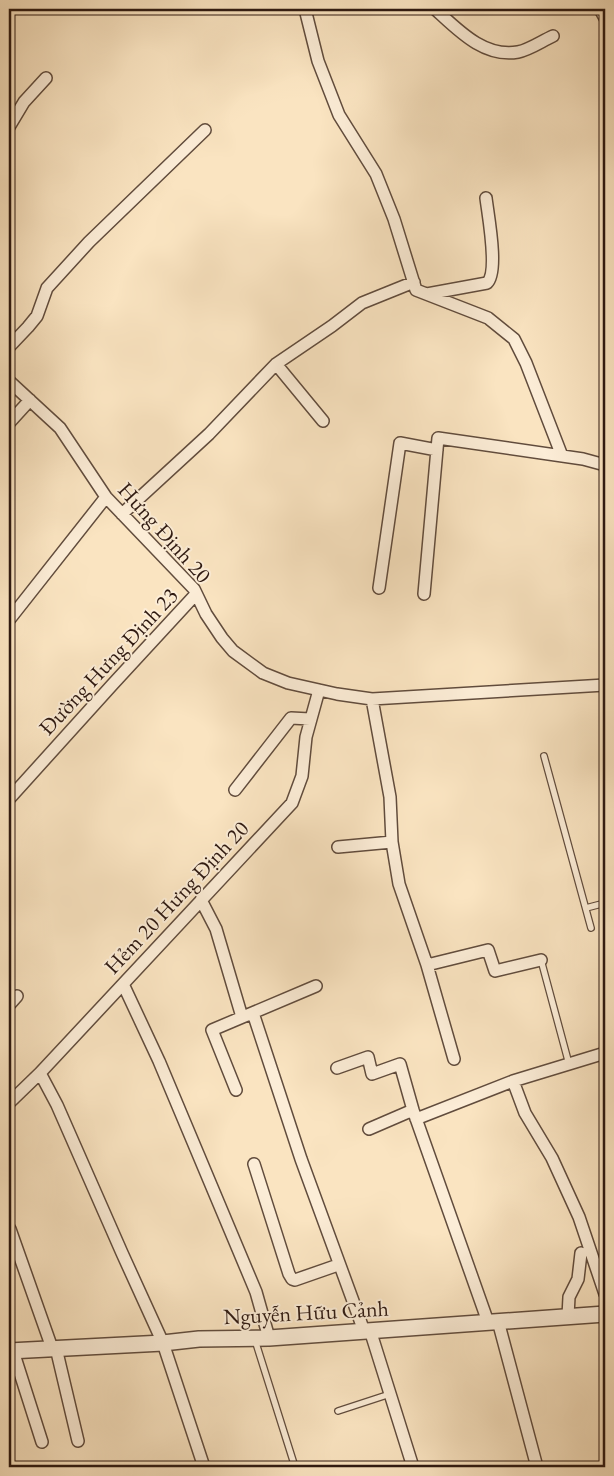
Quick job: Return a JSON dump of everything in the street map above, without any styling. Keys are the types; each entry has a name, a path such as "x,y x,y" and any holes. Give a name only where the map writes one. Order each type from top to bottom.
{"street":[{"path":"304,9 318,61 339,116 376,174 394,219 416,290 488,318 514,339 526,363 562,456"},
{"path":"435,9 479,46 500,53 519,52 553,36"},
{"path":"600,9 605,18"},
{"path":"9,127 24,102 46,78"},
{"path":"9,347 37,316 47,288 53,281 89,242 204,130"},
{"path":"427,294 487,283 490,279 492,274 492,249 486,198"},
{"path":"122,514 209,434 276,364 362,303 414,282"},
{"path":"276,364 323,421"},
{"name":"Hưng Định 20","path":"9,381 60,428 106,497 194,589 222,638 233,651 263,673 288,683 372,699 605,685"},
{"path":"9,423 30,400"},
{"path":"424,594 438,438 562,456 605,465"},
{"path":"379,588 400,443 437,450"},
{"path":"9,620 106,497"},
{"name":"Đường Hưng Định 23","path":"9,799 196,594"},
{"name":"Hẻm 20 Hưng Định 20","path":"9,1103 40,1073 292,803 302,776 306,737 319,690"},
{"path":"372,699 390,796 392,842 399,884 427,965 454,1059"},
{"path":"235,790 290,718 310,719"},
{"path":"338,847 392,842"},
{"path":"201,900 216,929 242,1017"},
{"path":"427,965 488,950 495,971 541,960"},
{"path":"123,984 159,1060 256,1292 262,1338"},
{"path":"236,1090 212,1030 316,986"},
{"path":"253,1012 338,1265 367,1330 413,1467"},
{"path":"369,1129 513,1081 605,1053"},
{"path":"337,1068 368,1057 372,1074 400,1064 415,1115 493,1322 537,1467"},
{"path":"40,1073 57,1105 163,1343 204,1467"},
{"path":"513,1081 525,1113 552,1158 579,1217 605,1294"},
{"path":"254,1164 292,1279 296,1280 338,1265"},
{"path":"10,1228 54,1348 78,1441"},
{"path":"568,1316 569,1297 578,1279 581,1253"},
{"name":"Nguyễn Hữu Cảnh","path":"11,1351 262,1338 605,1314"},
{"path":"11,1351 42,1442"}],"lane":[{"path":"544,756 591,928"},
{"path":"586,908 605,903"},
{"path":"541,960 569,1064"},
{"path":"262,1338 294,1467"},
{"path":"338,1411 390,1394"}]}
